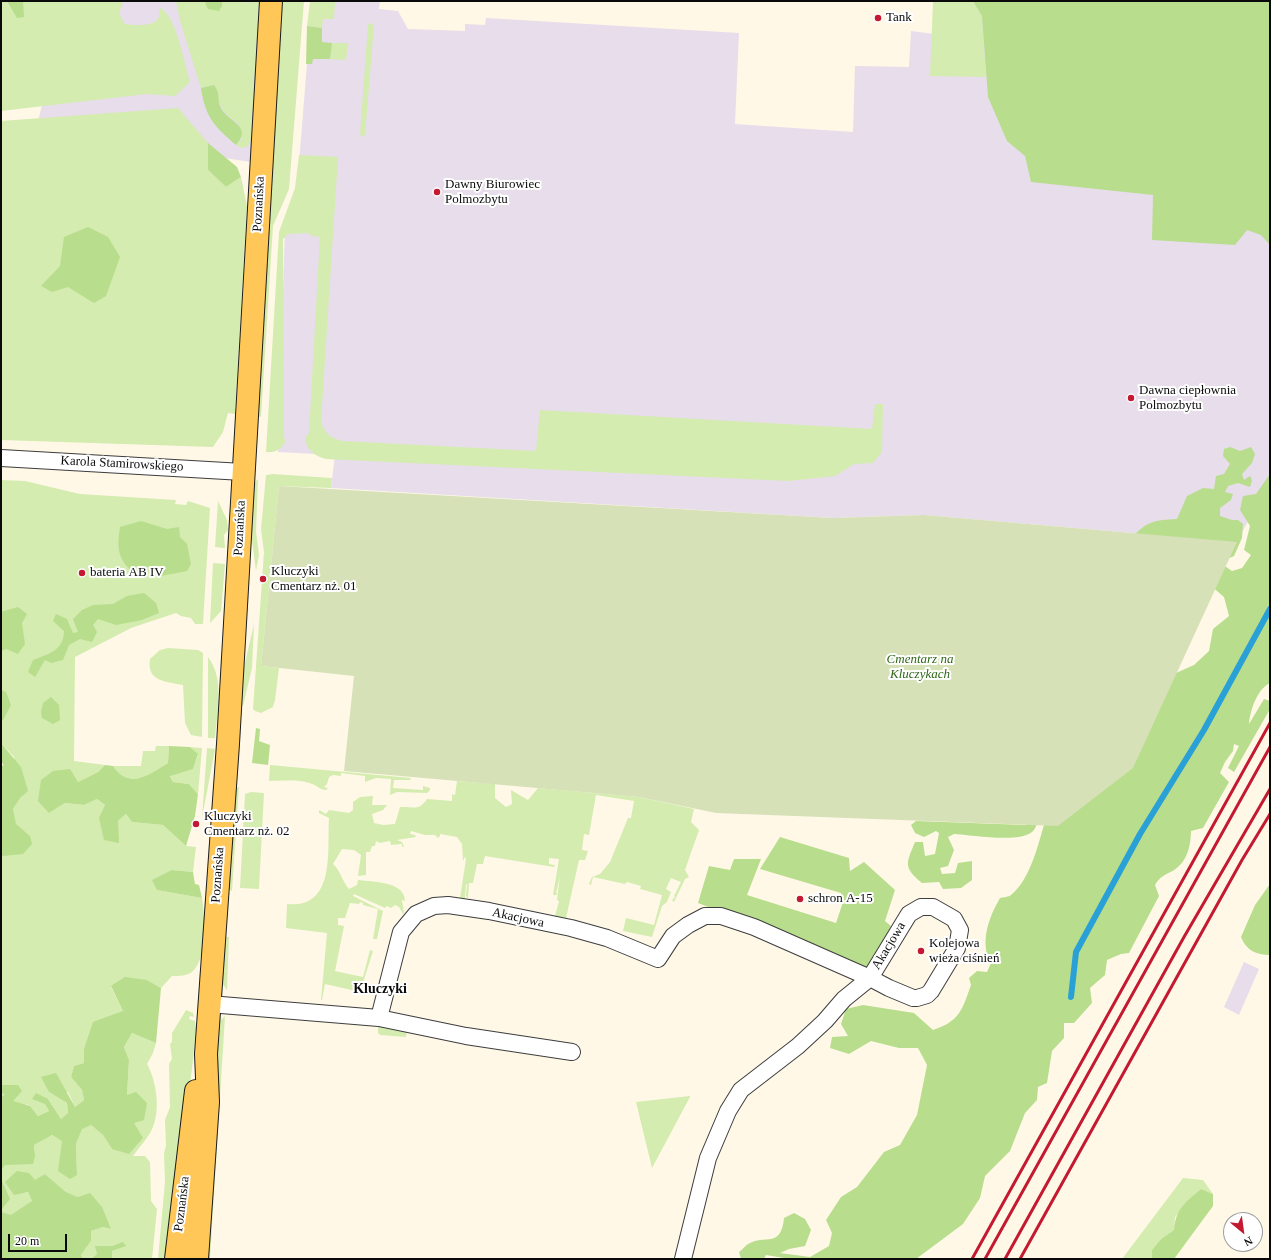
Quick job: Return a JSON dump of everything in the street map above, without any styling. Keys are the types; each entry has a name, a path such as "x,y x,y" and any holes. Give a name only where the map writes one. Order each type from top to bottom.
{"main road":[{"name":"Poznańska","path":"197,1259 208,1102 206,1054 228,744 271,1"},
{"name":"Poznańska","path":"176,1259 194,1101 206,1054"}],"street":[{"name":"Karola Stamirowskiego","path":"1,458 243,472"},
{"name":"Akacjowa","path":"380,1018 403,927 416,914 427,908 441,905 489,912 571,928 607,938 658,959 673,936 688,925 705,916 721,916 754,927 913,998 927,995 931,991 959,942 960,930 958,924 944,912 927,906 921,907 909,914 870,978"},
{"path":"683,1259 708,1158 728,1111 741,1090 798,1046 825,1021 844,999 870,978"},
{"path":"209,1004 380,1018 466,1036 572,1052"}],"shaded area":[{"path":"76,1 261,1 251,162 36,130 66,4"},
{"path":"312,1 380,1 379,9 398,11 408,29 465,31 465,24 485,25 486,18 739,33 735,124 853,132 855,66 909,67 911,31 935,34 936,1 973,1 1161,188 1270,233 1270,480 1237,542 924,515 833,518 331,488 335,455 278,452 285,226 297,188"},
{"path":"1244,962 1259,969 1239,1015 1224,1007"}],"green space":[{"path":"2,1 123,1 119,14 125,24 138,25 153,23 159,16 160,8 166,12 171,20 183,53 190,82 175,96 146,94 1,111"},
{"path":"7,1 23,1 24,17 17,18"},
{"path":"176,1 207,1 205,3 222,6 222,1 243,1 244,3 259,1 251,137 250,143 246,147 242,148 236,145 242,139 238,123 224,111 217,97 214,85 201,88 180,21"},
{"path":"207,1 222,1 222,6 219,11 208,9 205,3"},
{"path":"282,1 304,1 289,189 273,226 261,417 257,416"},
{"path":"310,1 335,1 334,19 323,19 322,28 307,26"},
{"path":"933,1 973,1 982,16 986,77 930,76"},
{"path":"973,1 1270,1 1270,245 1261,235 1247,230 1235,245 1152,240 1153,195 1031,182 1025,156 1007,141 988,97 982,16"},
{"path":"370,23 374,25 365,135 363,137 360,134 368,25"},
{"path":"307,26 322,28 322,42 332,43 330,59 313,59 312,64 306,64"},
{"path":"332,43 348,43 346,60 330,59"},
{"path":"214,85 218,94 220,106 223,111 237,124 242,133 241,138 236,145 222,133 212,121 205,107 201,88"},
{"path":"178,108 208,143 208,170 226,187 241,177 247,206 235,414 228,413 223,432 213,447 1,440 1,121"},
{"path":"208,143 237,167 241,177 226,187 208,170"},
{"path":"299,155 338,157 321,421 326,432 334,438 342,441 536,451 540,410 872,429 875,404 883,404 882,452 873,463 854,464 835,476 789,481 322,458 309,449 305,437 309,433 320,237 312,236 308,233 288,234 283,239 284,438 286,440 283,446 278,450 266,452 279,232 295,188"},
{"path":"88,227 108,237 120,257 106,296 94,303 68,287 52,292 41,286 60,266 64,237"},
{"path":"1230,447 1240,451 1251,447 1255,454 1252,463 1242,474 1244,480 1250,476 1252,480 1250,487 1238,483 1228,486 1225,492 1233,494 1231,500 1220,508 1220,516 1232,520 1238,520 1243,524 1242,538 1234,556 1225,560 1222,564 1232,571 1242,568 1251,555 1244,550 1250,526 1240,510 1243,496 1256,494 1270,474 1270,683 1261,690 1258,695 1251,713 1249,724 1264,699 1270,701 1270,709 1234,772 1228,768 1239,746 1234,744 1233,751 1225,762 1220,773 1229,782 1203,828 1191,831 1185,859 1176,869 1161,878 1155,885 1159,896 1129,953 1121,954 1107,960 1105,975 1090,988 1092,1003 1074,1023 1064,1023 1064,1038 1052,1051 1047,1083 1038,1087 1037,1100 1025,1113 1010,1151 985,1176 980,1198 963,1224 916,1259 790,1259 766,1255 764,1259 741,1259 739,1252 747,1245 754,1241 771,1239 780,1234 784,1218 794,1213 805,1219 811,1230 805,1246 789,1249 780,1253 810,1257 829,1246 832,1233 826,1220 841,1197 857,1187 884,1152 900,1145 917,1115 927,1065 918,1048 899,1048 871,1041 849,1054 830,1048 832,1037 848,1036 841,1024 846,1009 863,1005 914,1013 933,1030 949,1023 959,1014 971,985 969,978 977,971 987,972 991,963 987,955 986,939 992,913 1000,898 1011,895 1024,879 1037,848 1046,818 1039,815 1037,825 1034,830 1020,837 997,838 954,834 948,837 954,850 948,866 940,868 942,874 955,873 958,863 972,861 972,880 961,888 943,889 939,882 922,883 912,873 908,865 908,860 915,842 923,842 925,856 935,854 939,833 936,831 924,837 915,833 911,825 916,821 1026,825 1167,677 1194,665 1209,651 1213,629 1229,616 1224,597 1210,585 1131,539 1141,528 1146,525 1157,521 1177,519 1187,496 1203,488 1214,489 1216,476 1224,474 1230,464 1223,456 1224,449"},
{"path":"273,474 332,478 331,488 279,486 261,666 279,668 273,707 261,713 253,709 264,552 261,529 266,475"},
{"path":"258,479 256,532 259,555 256,571 251,533 253,484"},
{"path":"1,480 25,481 80,494 176,500 175,504 186,505 188,501 210,508 203,624 195,624 191,618 181,616 176,613 131,628 75,657 74,761 105,765 98,772 78,782 49,813 65,803 84,805 97,799 105,805 118,821 126,814 132,822 163,825 186,846 196,847 193,872 172,870 157,890 202,898 204,936 201,957 198,965 191,973 172,976 161,988 147,980 111,987 123,1011 84,1048 84,1063 74,1066 71,1077 82,1090 84,1100 75,1107 68,1092 49,1092 67,1103 68,1113 61,1119 48,1099 45,1104 49,1111 38,1116 30,1106 26,1104 35,1156 34,1145 51,1135 62,1140 77,1175 76,1144 82,1128 91,1125 103,1135 112,1149 134,1123 127,1095 129,1060 124,1047 132,1033 156,1043 147,1064 155,1085 157,1101 156,1117 150,1132 133,1156 145,1156 150,1162 151,1201 157,1209 152,1259 112,1258 112,1251 125,1246 123,1243 112,1246 96,1246 97,1254 91,1259 83,1259 81,1255 91,1241 91,1231 103,1227 111,1229 78,1197 66,1192 45,1174 24,1193 28,1192 32,1201 1,1259 1,855 3,856 30,836 15,824 13,809 21,797 14,757 1,743"},
{"name":"Cmentarz na Kluczykach","path":"279,486 833,518 924,515 1237,542 1133,768 1058,826 716,813 639,797 344,771 354,676 261,666"},
{"path":"218,501 227,520 228,530 224,535 225,548 215,547"},
{"path":"141,521 167,529 179,527 180,537 187,544 191,564 187,571 161,576 146,566 134,573 128,568 121,558 119,547 120,527"},
{"path":"213,563 225,564 221,611 210,623"},
{"path":"144,593 156,603 159,613 142,620 116,625 98,619 93,625 97,632 92,642 80,639 69,645 63,660 51,663 45,660 35,677 28,672 33,660 50,653 61,643 64,631 53,621 56,614 67,619 73,633 78,632 73,619 82,610 93,605 113,604 127,596"},
{"path":"18,607 27,614 22,623 25,644 18,654 6,649 1,651 1,612"},
{"path":"254,624 252,668 243,706 239,703 241,680"},
{"path":"168,648 198,650 203,653 202,737 191,735 185,723 183,685 170,683 159,679 151,672 150,659 160,650"},
{"path":"208,657 217,675 219,696 215,738 208,738"},
{"path":"1,690 6,692 11,705 3,720 1,720"},
{"path":"51,697 59,705 60,720 53,724 42,718 41,712 43,703"},
{"path":"256,728 260,729 259,741 270,745 268,765 252,763"},
{"path":"1,743 21,767 28,791 21,797 13,809 16,824 30,836 32,844 23,854 1,855 1,766 4,765 1,762"},
{"path":"156,746 169,746 168,763 146,776 133,779 126,777 119,773 113,766 141,766 143,751 155,751"},
{"path":"169,746 190,747 198,754 193,769 170,776 173,782 189,784 198,794 195,816 186,846 163,825 132,822 126,814 118,821 119,843 104,840 99,818 105,805 97,799 84,805 65,803 49,813 38,801 41,780 53,771 70,769 78,782 98,772 105,765 113,766 119,773 126,777 133,779 139,778 146,776 168,763"},
{"path":"190,747 202,748 198,794 189,784 173,782 170,775 193,769 198,755"},
{"path":"207,748 215,749 202,818"},
{"path":"270,765 411,778 410,780 394,780 393,788 423,790 423,786 430,788 430,790 427,793 397,792 390,795 391,779 376,778 365,782 365,776 341,773 341,776 333,775 329,777 327,784 324,787 328,788 324,790 302,781 269,781"},
{"path":"457,781 495,784 495,798 506,807 512,804 511,790 528,800 538,788 639,797 694,809 691,822 699,830 685,870 689,877 685,879 674,902 672,900 675,897 674,896 681,882 671,878 666,889 671,892 667,902 662,906 652,937 623,931 626,918 654,925 662,895 640,889 641,886 627,882 625,884 593,877 591,885 589,884 592,877 600,874 610,862 628,818 631,818 634,801 596,795 589,835 584,834 582,850 588,851 585,860 579,860 566,918 555,916 559,901 557,900 560,876 556,891 557,895 553,895 559,859 549,858 549,864 555,865 554,867 485,856 483,864 477,864 473,883 469,883 468,898 466,896 466,884 465,899 460,898 466,859 465,857 463,861 462,844 457,837 440,834 438,838 435,835 425,835 411,831 410,834 415,835 416,837 397,840 402,842 404,847 402,847 402,844 391,845 390,841 380,843 376,841 375,846 372,846 370,852 366,852 366,875 358,876 361,855 354,850 342,849 333,864 349,889 357,885 358,880 379,882 394,886 404,894 405,901 402,900 404,913 403,914 399,907 395,905 391,908 387,906 385,908 354,894 353,896 383,911 377,939 373,939 378,909 363,905 363,903 360,902 359,904 350,903 345,918 338,918 338,925 344,926 335,971 363,977 370,950 373,951 360,992 325,984 321,1000 327,933 286,928 287,904 303,903 314,897 321,888 326,875 328,861 329,818 319,813 319,810 326,814 329,810 349,813 353,810 353,802 360,797 373,796 372,805 387,805 383,810 372,814 374,823 383,825 395,824 400,807 415,808 421,806 427,799 452,801 452,794 455,795"},
{"path":"239,787 232,891 228,889 236,788"},
{"path":"251,792 264,793 259,889 240,888 245,794"},
{"path":"780,837 849,858 850,871 864,862 895,890 885,921 891,926 869,969 698,903 709,866 730,870 734,859 761,859 747,895 836,923 843,902 841,893 760,869"},
{"path":"172,870 193,872 195,884 199,885 202,898 157,890 152,880"},
{"path":"1270,884 1270,955 1252,951 1243,942 1241,937 1255,905"},
{"path":"226,937 229,937 227,990 222,983"},
{"path":"125,977 147,980 161,988 156,1043 132,1033 124,1047 129,1060 127,1095 136,1092 147,1103 144,1120 134,1123 143,1138 129,1154 112,1149 103,1135 91,1125 82,1129 76,1144 77,1175 70,1179 58,1171 62,1141 52,1135 34,1145 35,1156 33,1164 5,1165 1,1170 1,1098 5,1094 1,1093 1,1085 18,1085 22,1091 13,1101 30,1106 38,1116 49,1111 45,1104 32,1099 36,1093 48,1099 61,1119 68,1113 67,1103 49,1092 41,1077 56,1073 75,1107 84,1100 82,1090 71,1077 74,1066 84,1063 84,1049 93,1022 123,1011 111,986"},
{"path":"186,1010 193,1013 194,1017 190,1016 189,1019 195,1021 196,1028 193,1060 168,1259 158,1259 165,1182 165,1120 170,1107 169,1064 172,1059 170,1044 172,1042 172,1033"},
{"path":"225,1016 210,1259 204,1259 219,1026 220,1021"},
{"path":"378,1024 407,1031 406,1037 380,1035 378,1033"},
{"path":"690,1097 652,1168 636,1102"},
{"path":"17,1171 29,1173 35,1180 45,1174 66,1192 78,1197 90,1193 102,1207 111,1229 103,1227 91,1231 91,1241 81,1255 83,1259 1,1259 1,1212 11,1215 32,1201 28,1192 14,1195 5,1182"},
{"path":"1183,1178 1203,1180 1213,1194 1201,1189 1175,1217 1174,1230 1161,1239 1152,1250 1152,1259 1122,1259"},
{"path":"1,1179 10,1199 1,1210"},
{"path":"1201,1189 1213,1194 1213,1206 1174,1259 1152,1259 1152,1250 1161,1239 1174,1230 1177,1216 1182,1206"},
{"path":"123,1242 126,1246 112,1251 112,1258 116,1259 91,1259 97,1254 95,1246 112,1246"}],"waterway":[{"path":"1071,997 1076,952 1140,834 1204,730 1270,609"}],"railway":[{"path":"972,1259 1270,723"},
{"path":"985,1259 1270,747"},
{"path":"1005,1259 1184,937 1270,789"},
{"path":"1020,1259 1242,860 1270,814"}],"place":[{"name":"Tank","path":"878,18"},
{"name":"Dawny Biurowiec Polmozbytu","path":"437,192"},
{"name":"Dawna ciepłownia Polmozbytu","path":"1131,398"},
{"name":"bateria AB IV","path":"82,573"},
{"name":"Kluczyki Cmentarz nż. 01","path":"263,579"},
{"name":"Kluczyki Cmentarz nż. 02","path":"196,824"},
{"name":"schron A-15","path":"800,899"},
{"name":"Kolejowa wieża ciśnień","path":"921,951"}],"district":[{"name":"Kluczyki","path":"380,989"}]}
